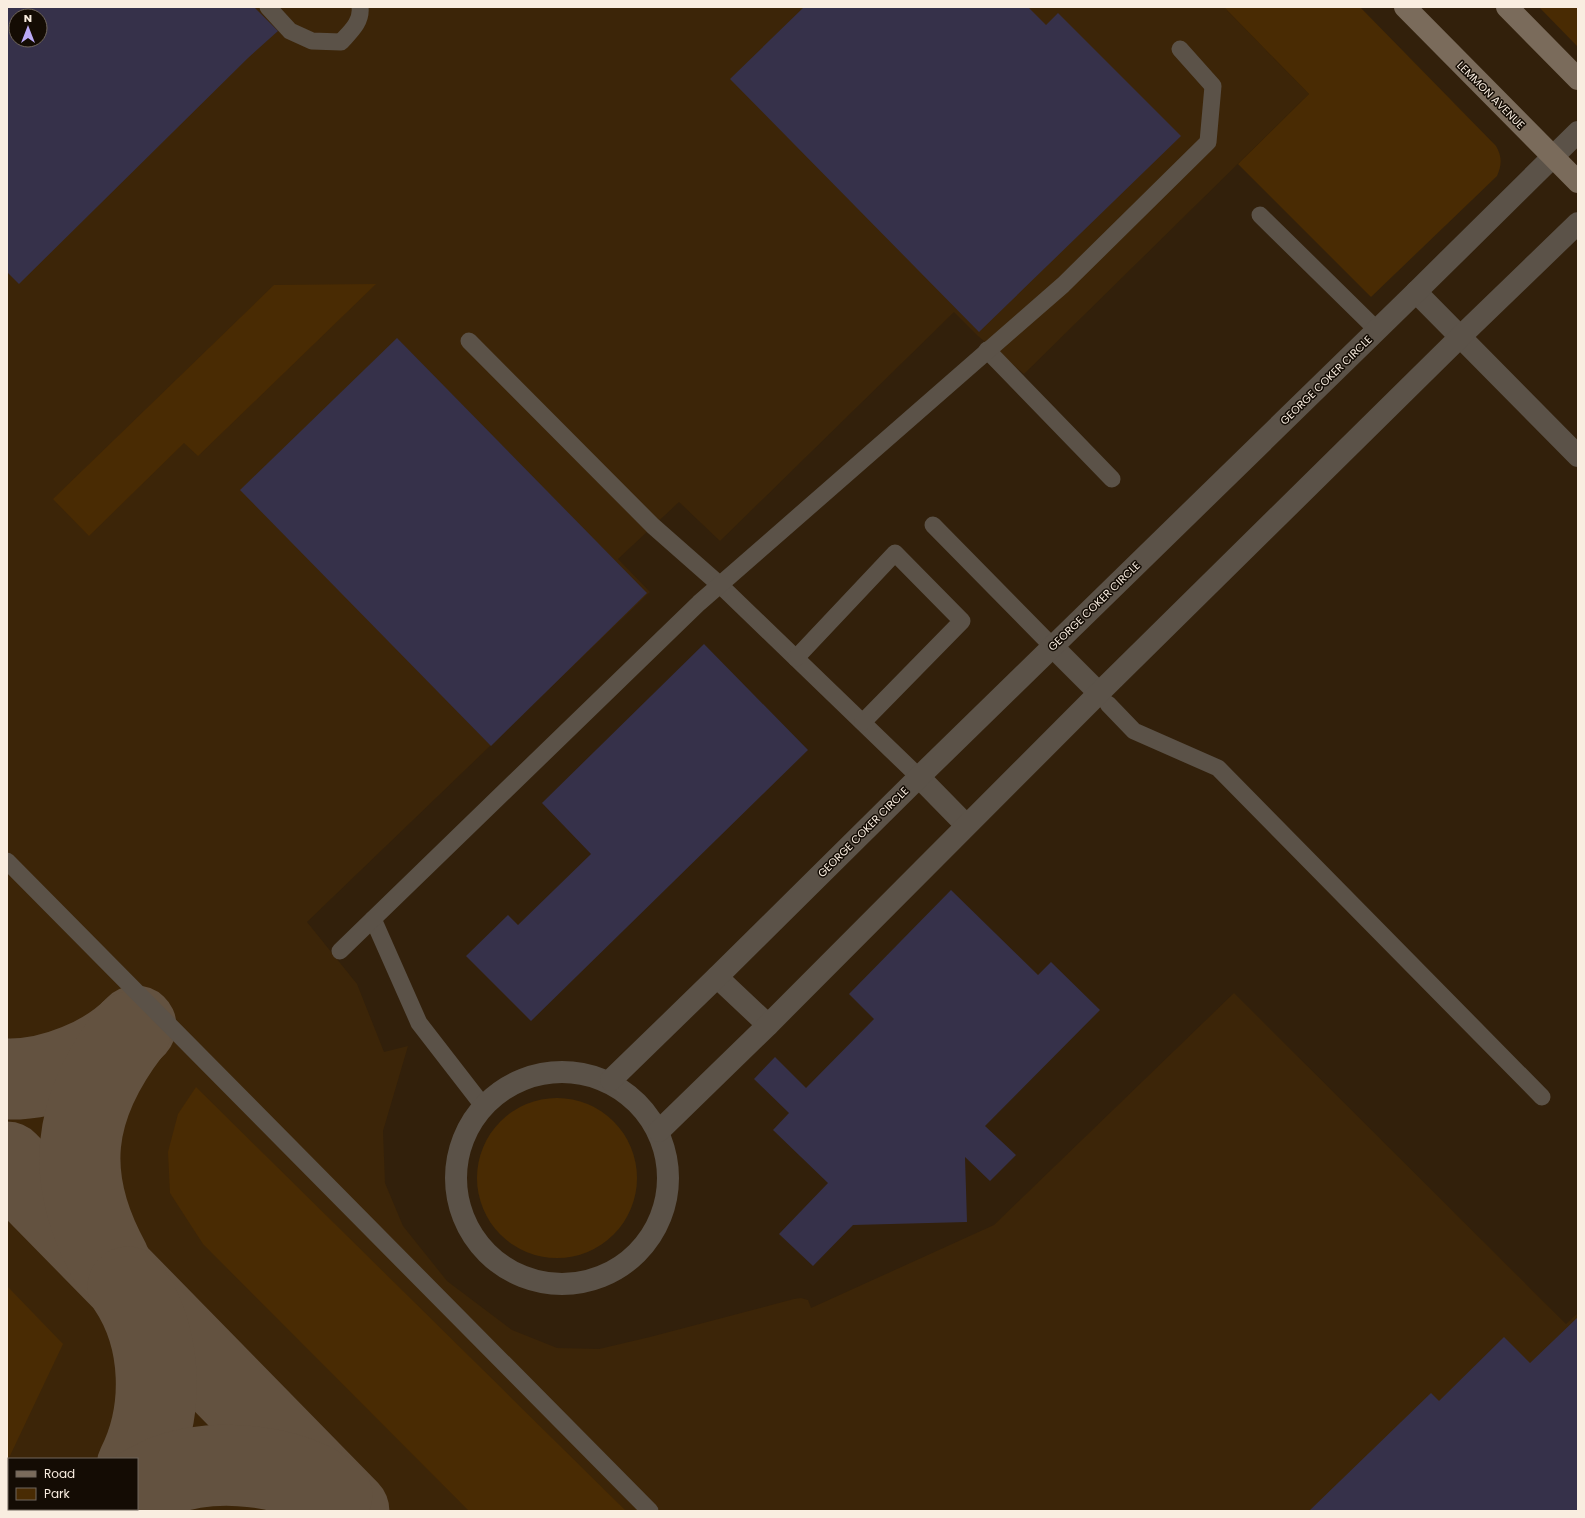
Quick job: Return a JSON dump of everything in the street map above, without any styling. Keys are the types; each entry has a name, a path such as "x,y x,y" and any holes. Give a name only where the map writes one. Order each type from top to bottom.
{"main road":[{"name":"LEMMON AVENUE","path":"1405,7 1578,182"},
{"path":"1507,7 1578,79"}],"street":[{"name":"GEORGE COKER CIRCLE","path":"611,1080 1578,132"},
{"path":"659,1131 768,1026 966,825 1103,698 1460,336 1578,223"},
{"path":"1416,292 1578,456"},
{"path":"1052,646 1103,698"},
{"path":"919,777 966,825"},
{"path":"717,977 768,1026"},
{"path":"552,1072 582,1073 611,1080 659,1131 669,1165 667,1200 650,1239 629,1261 596,1279 557,1284 530,1279 502,1265 479,1244 463,1216 456,1186 459,1149 474,1118 498,1092 526,1078 552,1072"}],"lane":[{"path":"268,7 290,30 312,42 341,42 356,25 361,12 360,7"},
{"path":"340,952 699,603 1063,285 1208,142 1213,86 1180,49"},
{"path":"1260,215 1377,330"},
{"path":"469,342 653,526 720,585 919,777"},
{"path":"987,350 1112,479"},
{"path":"933,525 1052,646"},
{"path":"796,658 895,553 962,621 863,722"},
{"path":"1103,698 1134,731 1218,768 1542,1098"},
{"path":"7,862 650,1511"},
{"path":"373,919 419,1023 484,1107"}],"shaded area":[{"path":"7,7 1224,7 1309,94 1024,374 978,336 954,312 720,541 679,502 618,559 650,592 307,922 357,984 384,1052 408,1046 383,1131 385,1183 403,1226 447,1281 512,1330 557,1348 599,1349 794,1299 801,1298 808,1300 811,1308 994,1225 1234,993 1566,1324 1578,1313 1578,1511 7,1511"}],"green space":[{"path":"1224,7 1360,7 1496,146 1501,161 1497,176 1371,297 1238,164 1309,94"},
{"path":"1539,7 1578,7 1578,47"},
{"path":"376,284 198,456 184,443 89,536 53,499 274,285"},
{"path":"196,1087 626,1511 469,1511 203,1244 170,1193 168,1152 178,1114"},
{"path":"549,1098 565,1098 588,1104 614,1121 631,1147 637,1170 637,1186 631,1209 614,1235 588,1252 565,1258 549,1258 526,1252 506,1240 495,1229 483,1209 477,1186 477,1170 483,1147 495,1127 506,1116 526,1104"},
{"path":"7,1286 63,1344 7,1462"}],"building":[{"path":"7,7 254,7 278,31 248,58 19,284 7,272"},
{"path":"804,7 1028,7 1046,25 1058,13 1181,136 979,332 730,79"},
{"path":"397,338 647,593 491,746 240,490"},
{"path":"704,644 808,750 531,1021 466,956 508,915 518,925 591,854 542,803"},
{"path":"951,890 1038,975 1051,962 1100,1010 985,1126 1016,1155 990,1181 965,1157 967,1222 853,1225 813,1266 779,1234 828,1183 773,1130 789,1113 754,1079 775,1057 806,1088 874,1019 849,994"},
{"path":"1578,1317 1578,1511 1309,1511 1431,1393 1439,1401 1504,1337 1530,1363"}],"taxiway":[{"path":"7,1079 42,1076 77,1065 109,1048 124,1038 136,1026"},
{"path":"110,1262 95,1231 85,1201 80,1172 81,1144 86,1116 96,1088 111,1060 130,1032"},
{"path":"7,1162 349,1511"},
{"path":"128,1287 140,1307 148,1329 154,1352 156,1375 156,1399 152,1422 146,1445 138,1464"},
{"path":"138,1489 164,1476 181,1471 200,1467 240,1466 260,1468 297,1477 314,1484 332,1495"}]}
